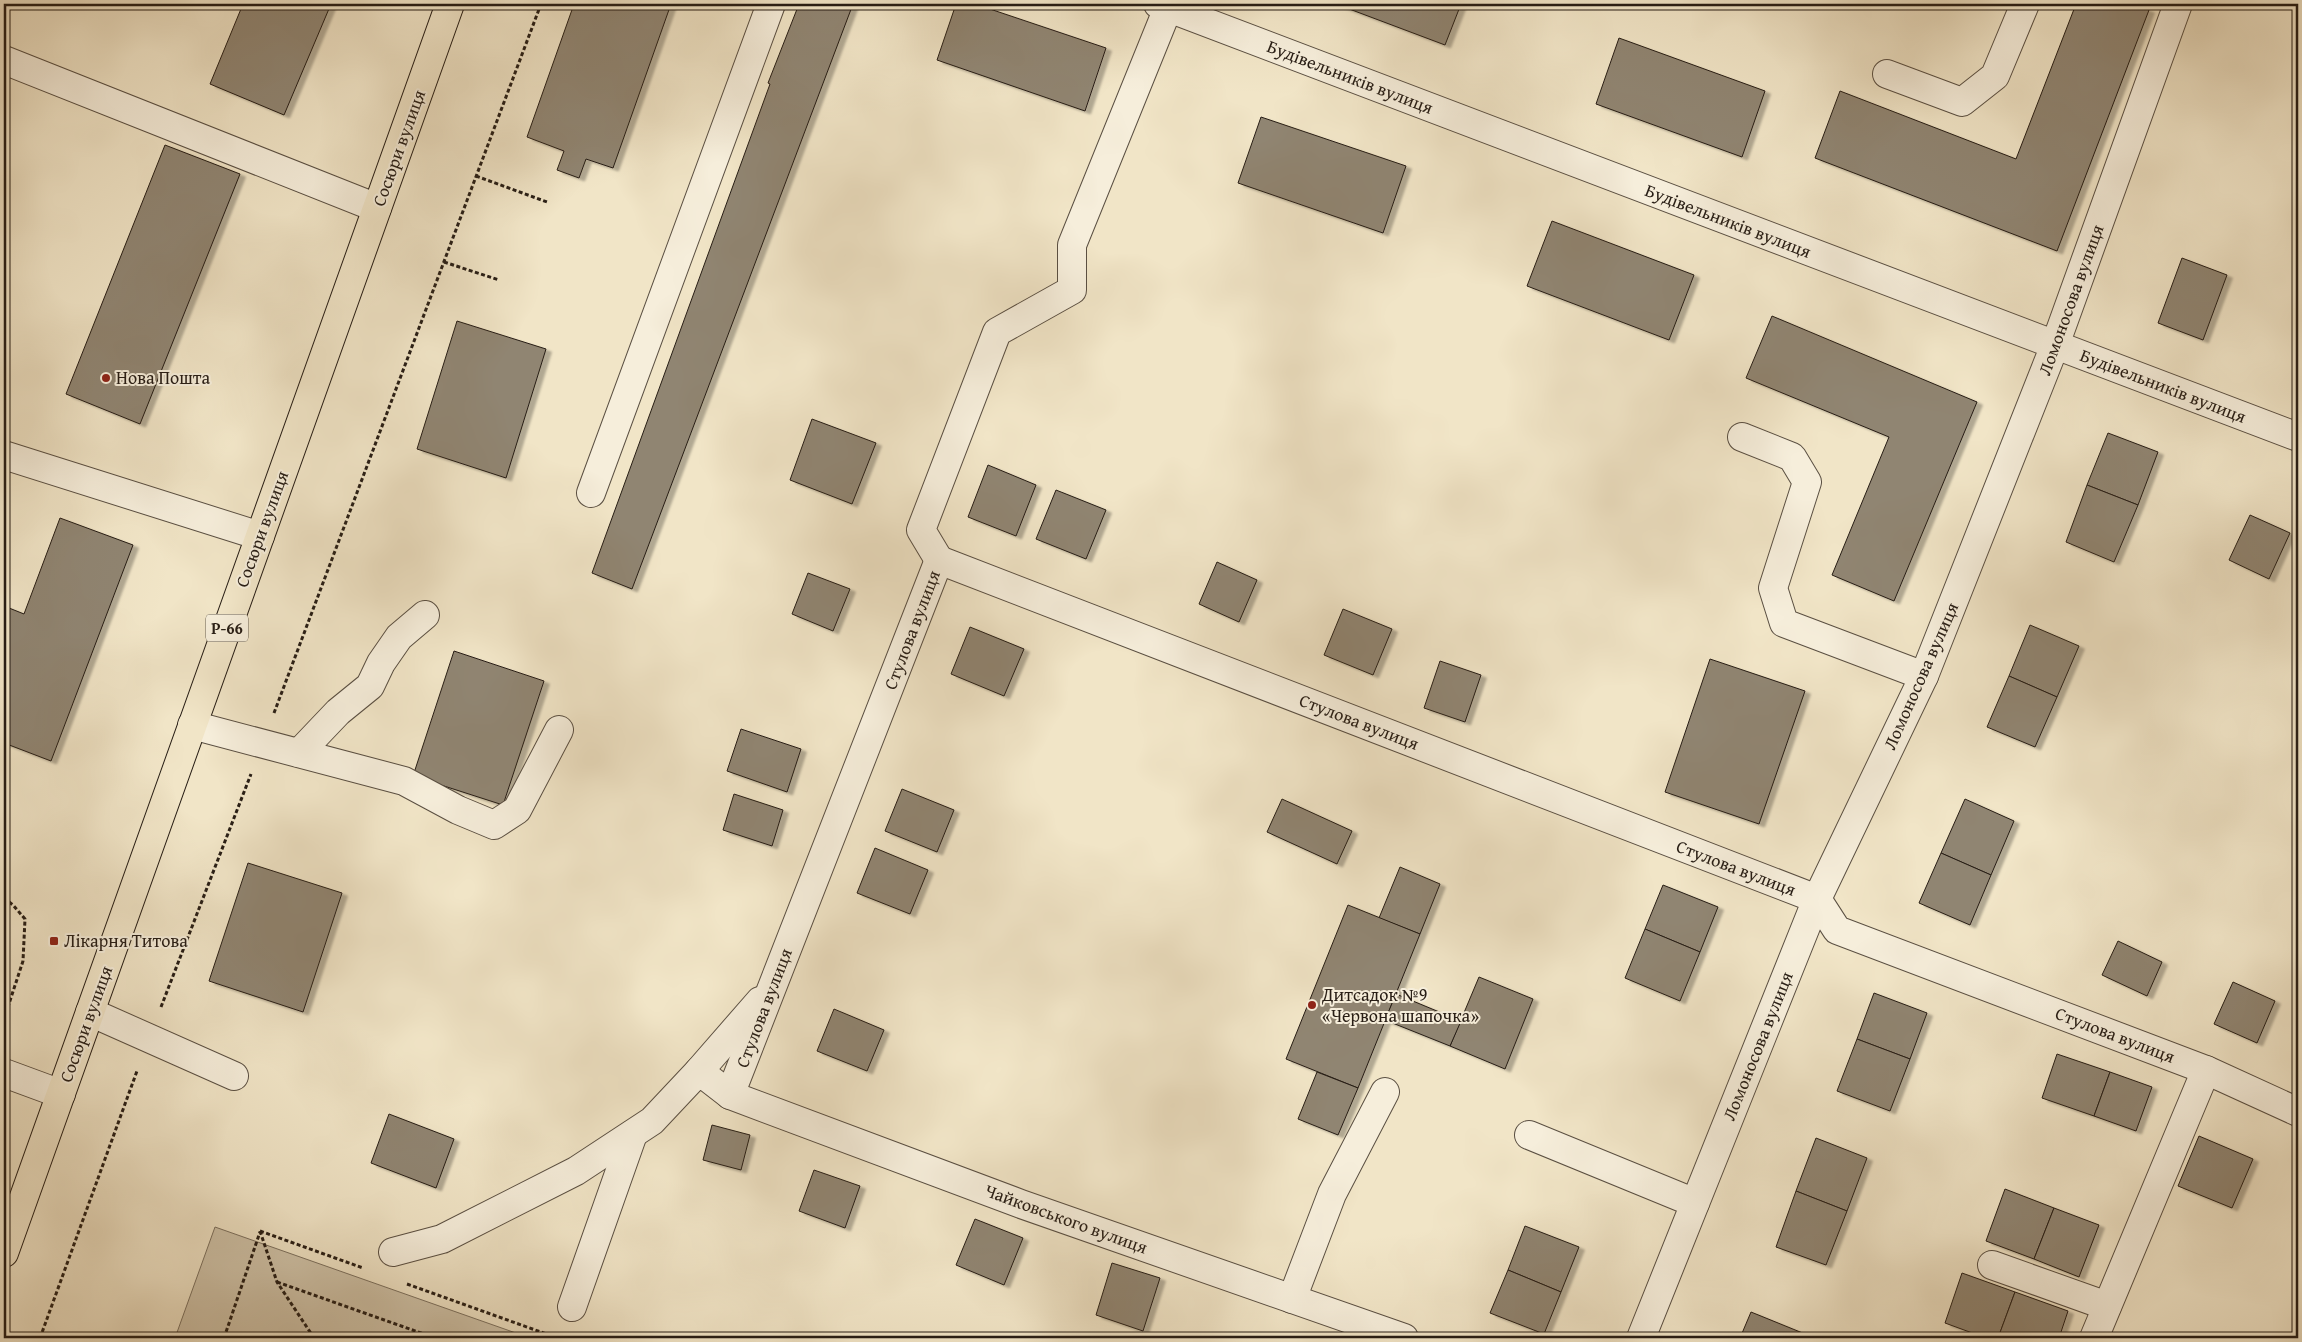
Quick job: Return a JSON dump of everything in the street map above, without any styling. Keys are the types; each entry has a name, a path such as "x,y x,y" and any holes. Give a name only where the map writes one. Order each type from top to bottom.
{"main road":[{"name":"Сосюри вулиця","path":"4,1253 450,4"}],"street":[{"path":"591,493 771,4"},
{"path":"1887,74 1962,102 1996,76 2025,4"},
{"name":"Ломоносова вулиця","path":"1641,1338 1817,899 1924,676 2055,345 2178,4"},
{"path":"939,560 921,530 997,332 1072,290 1072,245 1163,6"},
{"name":"Будівельників вулиця","path":"1163,6 2298,437"},
{"path":"4,60 377,208"},
{"path":"1742,437 1792,457 1807,482 1773,588 1784,623 1924,676"},
{"path":"4,455 260,536"},
{"name":"Стулова вулиця","path":"730,1095 939,560 1817,899 1838,930 2206,1070 2298,1112"},
{"path":"298,753 338,712 370,686 381,663 399,637 425,615"},
{"path":"192,725 404,781 458,810 494,825 517,810 559,730"},
{"path":"393,1252 442,1239 576,1171 652,1121 699,1071 773,985"},
{"path":"90,1012 234,1076"},
{"path":"2094,1338 2206,1070"},
{"name":"Чайковського вулиця","path":"699,1071 730,1095 1022,1204 1404,1338"},
{"path":"4,1073 60,1094"},
{"path":"1292,1299 1332,1194 1385,1092"},
{"path":"572,1307 633,1134"},
{"path":"1529,1135 1695,1203"},
{"path":"1992,1265 2107,1306"}],"path":[{"path":"40,1338 149,1038 263,744 541,4"},
{"path":"476,176 547,202"},
{"path":"444,262 499,280"},
{"path":"4,898 14,905 25,919 22,961 4,1019"},
{"path":"224,1338 260,1231 277,1282 314,1338"},
{"path":"277,1282 435,1338"}],"shaded area":[{"path":"215,1227 530,1338 175,1338"}],"building":[{"path":"243,4 331,4 284,115 210,84"},
{"path":"574,4 671,4 613,168 586,159 579,178 557,170 564,151 527,137"},
{"path":"799,4 853,4 632,589 592,573 770,84 768,83"},
{"path":"956,4 975,4 1106,48 1085,111 937,60"},
{"path":"1336,4 1461,4 1445,45"},
{"path":"2076,4 2133,4 2149,10 2057,251 1815,158 1840,91 2016,159"},
{"path":"1619,38 1765,91 1742,157 1596,104"},
{"path":"1261,117 1406,166 1383,233 1238,183"},
{"path":"165,145 240,174 140,424 66,394"},
{"path":"1552,221 1694,275 1669,340 1527,286"},
{"path":"2182,258 2227,275 2203,340 2158,323"},
{"path":"1772,316 1977,402 1894,601 1832,575 1889,437 1746,378"},
{"path":"457,321 546,349 506,478 417,449"},
{"path":"812,419 876,443 852,504 790,480"},
{"path":"2108,433 2158,452 2138,505 2087,485"},
{"path":"988,465 1036,485 1016,536 968,517"},
{"path":"2087,485 2138,505 2114,562 2066,542"},
{"path":"1056,490 1106,510 1086,559 1036,539"},
{"path":"2250,515 2290,533 2269,579 2229,560"},
{"path":"60,518 133,545 51,761 4,743 4,606 24,614"},
{"path":"1217,562 1257,580 1239,622 1199,604"},
{"path":"808,573 850,589 833,631 792,614"},
{"path":"1343,609 1392,629 1373,675 1324,655"},
{"path":"2030,625 2079,646 2057,697 2009,676"},
{"path":"970,627 1024,649 1004,696 951,674"},
{"path":"454,651 544,681 503,805 413,776"},
{"path":"1710,659 1805,691 1759,824 1665,792"},
{"path":"1440,661 1481,675 1465,722 1424,708"},
{"path":"2009,676 2057,697 2035,747 1987,727"},
{"path":"741,729 801,749 787,792 727,771"},
{"path":"902,789 954,810 937,852 885,831"},
{"path":"734,794 783,810 772,846 723,830"},
{"path":"1282,799 1352,831 1337,864 1267,832"},
{"path":"1965,799 2014,821 1991,875 1941,853"},
{"path":"875,848 928,870 910,914 857,893"},
{"path":"1941,853 1991,875 1970,925 1919,903"},
{"path":"248,863 342,893 303,1012 209,981"},
{"path":"1400,867 1440,884 1420,934 1379,918"},
{"path":"1663,885 1718,907 1700,952 1645,929"},
{"path":"1348,905 1420,934 1358,1088 1286,1059"},
{"path":"1645,929 1700,952 1680,1001 1625,978"},
{"path":"2118,941 2162,962 2147,996 2102,975"},
{"path":"1479,977 1533,999 1505,1069 1450,1046"},
{"path":"2233,982 2275,1001 2257,1043 2214,1024"},
{"path":"1874,993 1927,1013 1910,1059 1857,1039"},
{"path":"1396,994 1461,1021 1450,1046 1385,1020"},
{"path":"834,1009 884,1030 867,1071 817,1051"},
{"path":"1857,1039 1910,1059 1890,1111 1837,1091"},
{"path":"2057,1054 2110,1072 2094,1116 2042,1098"},
{"path":"1317,1072 1358,1088 1338,1135 1298,1119"},
{"path":"2110,1072 2152,1087 2136,1131 2094,1116"},
{"path":"389,1114 454,1139 436,1188 371,1163"},
{"path":"712,1125 750,1135 741,1170 703,1160"},
{"path":"2199,1136 2253,1159 2232,1208 2178,1186"},
{"path":"1816,1138 1867,1158 1847,1211 1796,1191"},
{"path":"814,1170 860,1186 845,1228 799,1211"},
{"path":"2005,1189 2054,1208 2034,1259 1986,1241"},
{"path":"1796,1191 1847,1211 1826,1265 1776,1247"},
{"path":"2054,1208 2099,1225 2079,1277 2034,1259"},
{"path":"975,1219 1023,1238 1004,1285 956,1265"},
{"path":"1525,1226 1579,1247 1561,1292 1508,1270"},
{"path":"1112,1263 1160,1278 1143,1331 1096,1315"},
{"path":"1508,1270 1561,1292 1544,1334 1490,1313"},
{"path":"1962,1273 2015,1292 1998,1338 1986,1338 1945,1323"},
{"path":"2015,1292 2068,1311 2059,1338 1998,1338"},
{"path":"1751,1312 1810,1336 1809,1338 1740,1338"}],"place":[{"name":"Нова Пошта","path":"106,378"},
{"name":"Лікарня Титова","path":"54,941"},
{"name":"Дитсадок №9 «Червона шапочка»","path":"1312,1005"}]}
